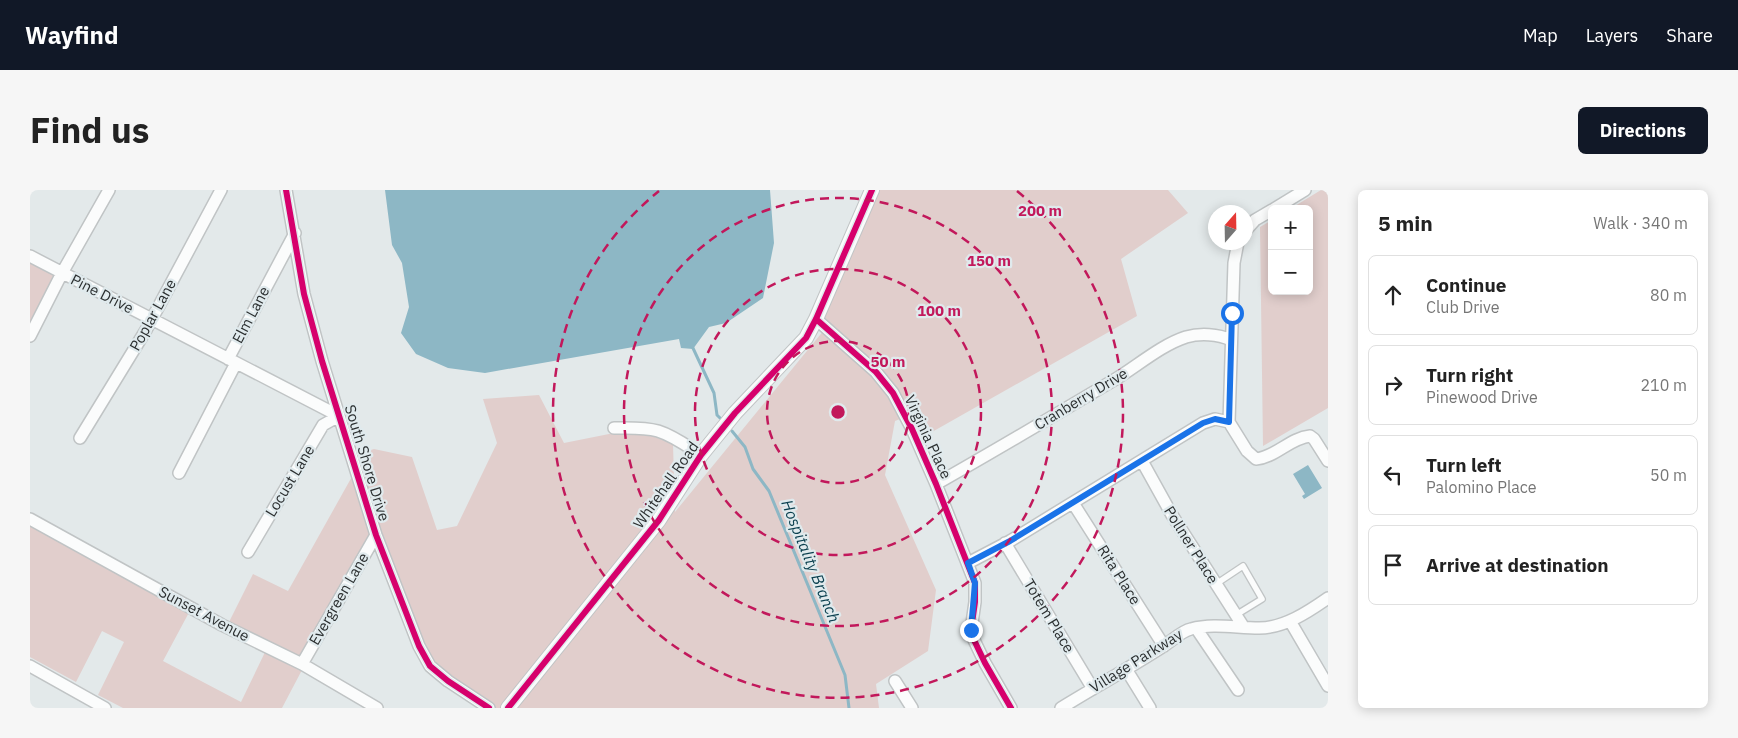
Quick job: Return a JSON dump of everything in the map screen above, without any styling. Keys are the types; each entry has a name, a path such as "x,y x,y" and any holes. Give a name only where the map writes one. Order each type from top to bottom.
{"street":[{"path":"30,336 62,273 109,190"},
{"name":"Poplar Lane","path":"80,438 152,320 221,190"},
{"name":"South Shore Drive","path":"286,190 295,233 304,294 376,535 422,652 430,666 448,682 489,708"},
{"name":"Whitehall Road","path":"508,708 660,520 701,455 735,413 806,338 872,190"},
{"path":"1280,205 1305,190"},
{"path":"1253,222 1268,212"},
{"name":"Elm Lane","path":"179,473 295,233"},
{"path":"1236,250 1234,263 1229,422 1248,451 1256,459 1265,458 1302,437 1310,436 1328,461"},
{"name":"Pine Drive","path":"30,256 339,416"},
{"name":"Virginia Place","path":"816,319 876,372 893,393 912,429 975,583 971,630 974,640 1011,708"},
{"name":"Cranberry Drive","path":"936,484 1124,374 1176,341 1200,335 1224,337 1231,340"},
{"name":"Locust Lane","path":"248,552 323,424 339,416"},
{"path":"968,563 1073,503 1203,423 1215,419 1229,422"},
{"path":"614,428 645,428 659,431 701,455"},
{"name":"Pollner Place","path":"1142,461 1172,515 1243,626"},
{"name":"Rita Place","path":"1073,503 1164,646"},
{"name":"Sunset Avenue","path":"30,519 222,625 302,664 377,708"},
{"name":"Evergreen Lane","path":"302,664 376,535"},
{"name":"Totem Place","path":"1005,543 1093,688"},
{"name":"Village Parkway","path":"1061,708 1164,646 1188,629 1243,626 1273,627 1311,610 1328,598"},
{"path":"1290,621 1328,686"},
{"path":"1196,628 1238,690"},
{"path":"30,666 105,708"},
{"path":"1126,669 1150,708"},
{"path":"895,681 912,708"}],"lane":[{"path":"1216,584 1243,566 1262,599 1236,615"}],"shaded area":[{"path":"866,190 1168,190 1188,213 1121,259 1137,316 932,432 925,421 917,416 895,421 885,475 936,590 928,651 876,684 879,708 481,708 421,651 374,533 282,708 123,708 98,695 124,642 102,631 76,682 30,657 30,516 193,605 163,661 241,702 268,646 228,624 253,574 288,591 354,473 349,457 374,449 412,457 437,530 457,526 497,443 483,399 539,395 564,443 634,429 673,444 675,512 829,324 813,313"},
{"path":"1321,190 1328,190 1328,408 1263,446 1260,227 1268,222 1268,295 1313,295 1313,205 1297,205"},
{"path":"30,249 61,266 30,322"}],"water":[{"path":"385,190 770,190 774,243 763,298 726,323 709,327 693,349 681,348 679,339 485,373 448,368 416,354 401,333 409,307 402,263 392,245"},
{"path":"1308,465 1322,488 1304,499 1302,496 1305,494 1293,474"}],"waterway":[{"name":"Hospitality Branch","path":"692,346 714,393 717,415 720,418"},
{"name":"Hospitality Branch","path":"732,431 745,447 753,469 769,491 845,675 849,708"}],"cycle path":[{"path":"286,190 304,294 322,361 376,535 419,646 430,666 448,681 489,708"},
{"path":"508,708 659,520 701,455 735,413 806,338 872,190"},
{"path":"816,319 876,372 893,393 912,429 975,583 975,602 971,630 974,640 1011,708"}],"route":[{"path":"971,630 975,602 975,583 968,563 1010,541 1203,423 1215,419 1229,422 1232,313"}]}
